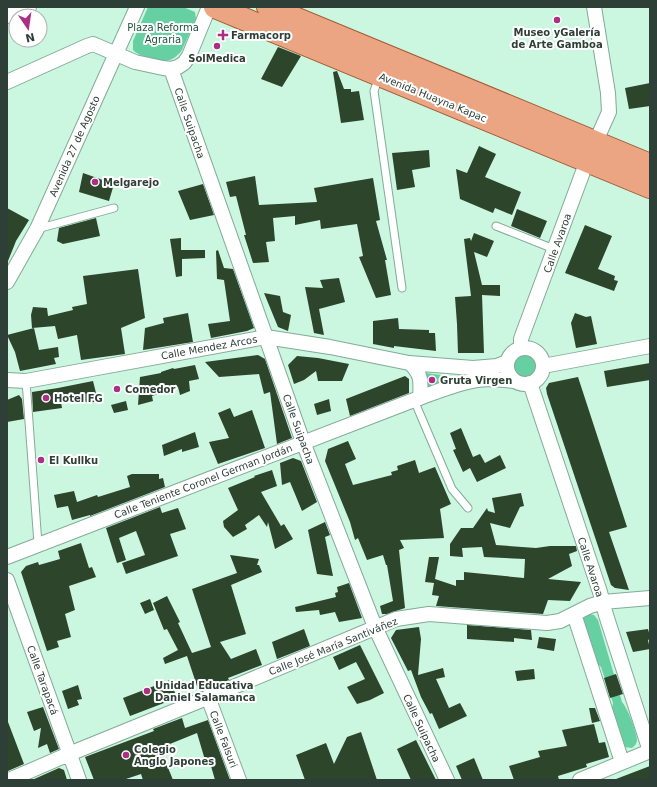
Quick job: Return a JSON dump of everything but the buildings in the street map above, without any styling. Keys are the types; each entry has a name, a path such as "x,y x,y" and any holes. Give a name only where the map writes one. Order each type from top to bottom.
{"main road":[{"name":"Avenida Huayna Kapac","path":"216,7 380,75 591,151 650,165"},
{"name":"Avenida Huayna Kapac","path":"268,7 591,151 650,187"}],"street":[{"path":"7,16 29,7"},
{"name":"Avenida 27 de Agosto","path":"7,282 37,229 136,7"},
{"path":"7,82 93,44 135,62 171,69 178,67 184,63 188,56 210,7"},
{"name":"Calle Avaroa","path":"521,348 521,339 554,249 591,151 609,112 608,93 594,7"},
{"name":"Calle Suipacha","path":"171,69 303,442 375,627 447,780"},
{"name":"Calle Mendez Arcos","path":"7,380 26,381 266,336 410,363 473,368 497,366 507,362"},
{"path":"543,366 650,346"},
{"path":"521,348 532,349 536,352 540,356 543,366 539,377 530,383 525,384 514,381 508,373 507,362 512,353 521,348"},
{"path":"410,363 418,371 420,380 417,399"},
{"name":"Calle Teniente Coronel German Jordán","path":"7,556 303,442 460,384 476,380 496,379 514,381"},
{"name":"Calle Avaroa","path":"530,383 603,602 650,751"},
{"name":"Calle Tarapacá","path":"7,580 79,780"},
{"name":"Calle José María Santiváñez","path":"8,780 396,619 429,614 547,624 560,621 590,606 603,602 650,598"},
{"path":"574,614 622,762"},
{"name":"Calle Falsuri","path":"208,698 239,780"},
{"path":"580,780 650,751"}],"lane":[{"path":"380,75 374,91 402,288"},
{"path":"37,229 114,208"},
{"path":"496,226 554,249"},
{"path":"26,381 38,544"},
{"path":"417,399 452,489 468,508"}],"green space":[{"name":"Plaza Reforma Agraria","path":"148,7 183,7 195,12 196,19 182,50 177,56 170,60 162,61 153,59 143,56 133,50 133,41"},
{"path":"524,354 533,357 536,366 533,375 524,378 515,375 512,366 515,357"},
{"path":"426,373 449,376 451,378 450,381 425,389 427,379"},
{"path":"589,614 594,615 598,620 622,702 634,726 637,742 632,748 624,747 611,712 613,703 601,667 593,660 582,618"}],"place":[{"name":"Museo yGalería de Arte Gamboa","path":"557,20"},
{"name":"Farmacorp","path":"223,35"},
{"name":"SolMedica","path":"217,46"},
{"name":"Melgarejo","path":"95,182"},
{"name":"Gruta Virgen","path":"432,380"},
{"name":"Comedor","path":"117,389"},
{"name":"Hotel FG","path":"46,398"},
{"name":"El Kullku","path":"41,460"},
{"name":"Unidad Educativa Daniel Salamanca","path":"147,691"},
{"name":"Colegio Anglo Japones","path":"126,755"}]}
